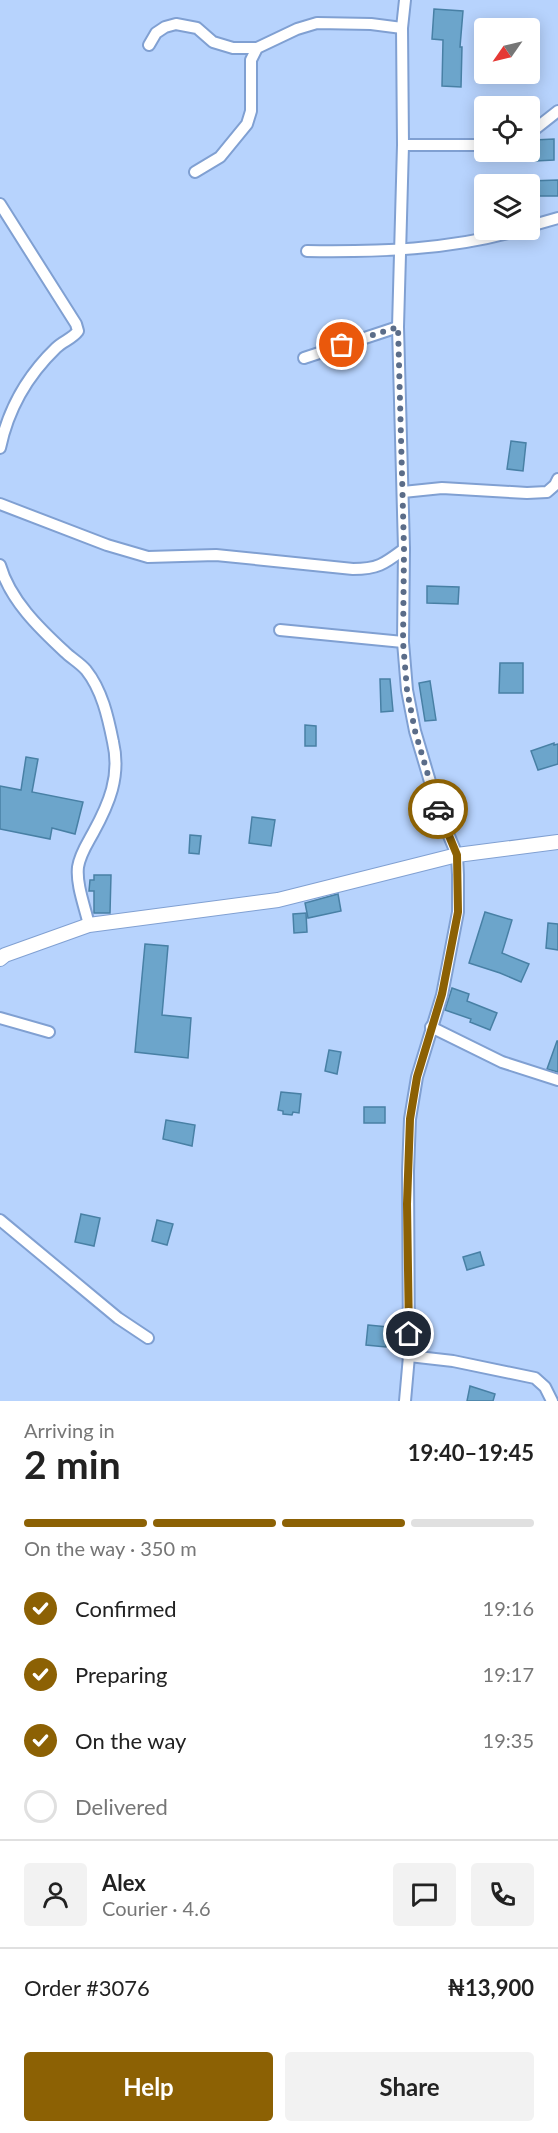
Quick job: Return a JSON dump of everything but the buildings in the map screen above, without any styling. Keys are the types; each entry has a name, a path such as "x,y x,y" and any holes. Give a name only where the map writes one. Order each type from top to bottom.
{"main road":[{"path":"0,959 5,955 89,925 278,900 457,855 558,842"}],"street":[{"path":"405,0 402,28 403,145 398,327 404,549 403,642 407,690 415,731 439,812 457,855 458,912 442,994 417,1077 410,1119 409,1356 405,1401"},
{"path":"149,45 156,33 176,24 197,28 213,42 233,48 257,48 297,29 317,23 371,24 402,28"},
{"path":"195,172 220,157 247,124 251,111 251,60 257,48"},
{"path":"540,125 558,111"},
{"path":"403,145 474,145"},
{"path":"0,204 76,324 78,331 48,357 13,405 0,448"},
{"path":"540,223 558,218"},
{"path":"307,251 401,249 474,240"},
{"path":"304,358 398,327"},
{"path":"403,492 441,488 547,492 558,479"},
{"path":"0,504 107,545 147,557 216,555 372,569 383,565 404,549"},
{"path":"0,565 13,594 29,614 66,654 85,668 95,683 114,745 114,787 80,856 78,869 89,925"},
{"path":"280,630 403,642"},
{"path":"0,1018 49,1032"},
{"path":"431,1027 502,1062 558,1080"},
{"path":"0,1220 118,1318 148,1338"},
{"path":"409,1356 453,1361 536,1378 545,1387 552,1401"}],"way so far":[{"path":"342,345 398,327 404,549 403,642 407,690 415,731 438,809"}],"route":[{"path":"409,1334 407,1204 410,1119 417,1077 442,994 458,912 457,855 438,809"}]}
